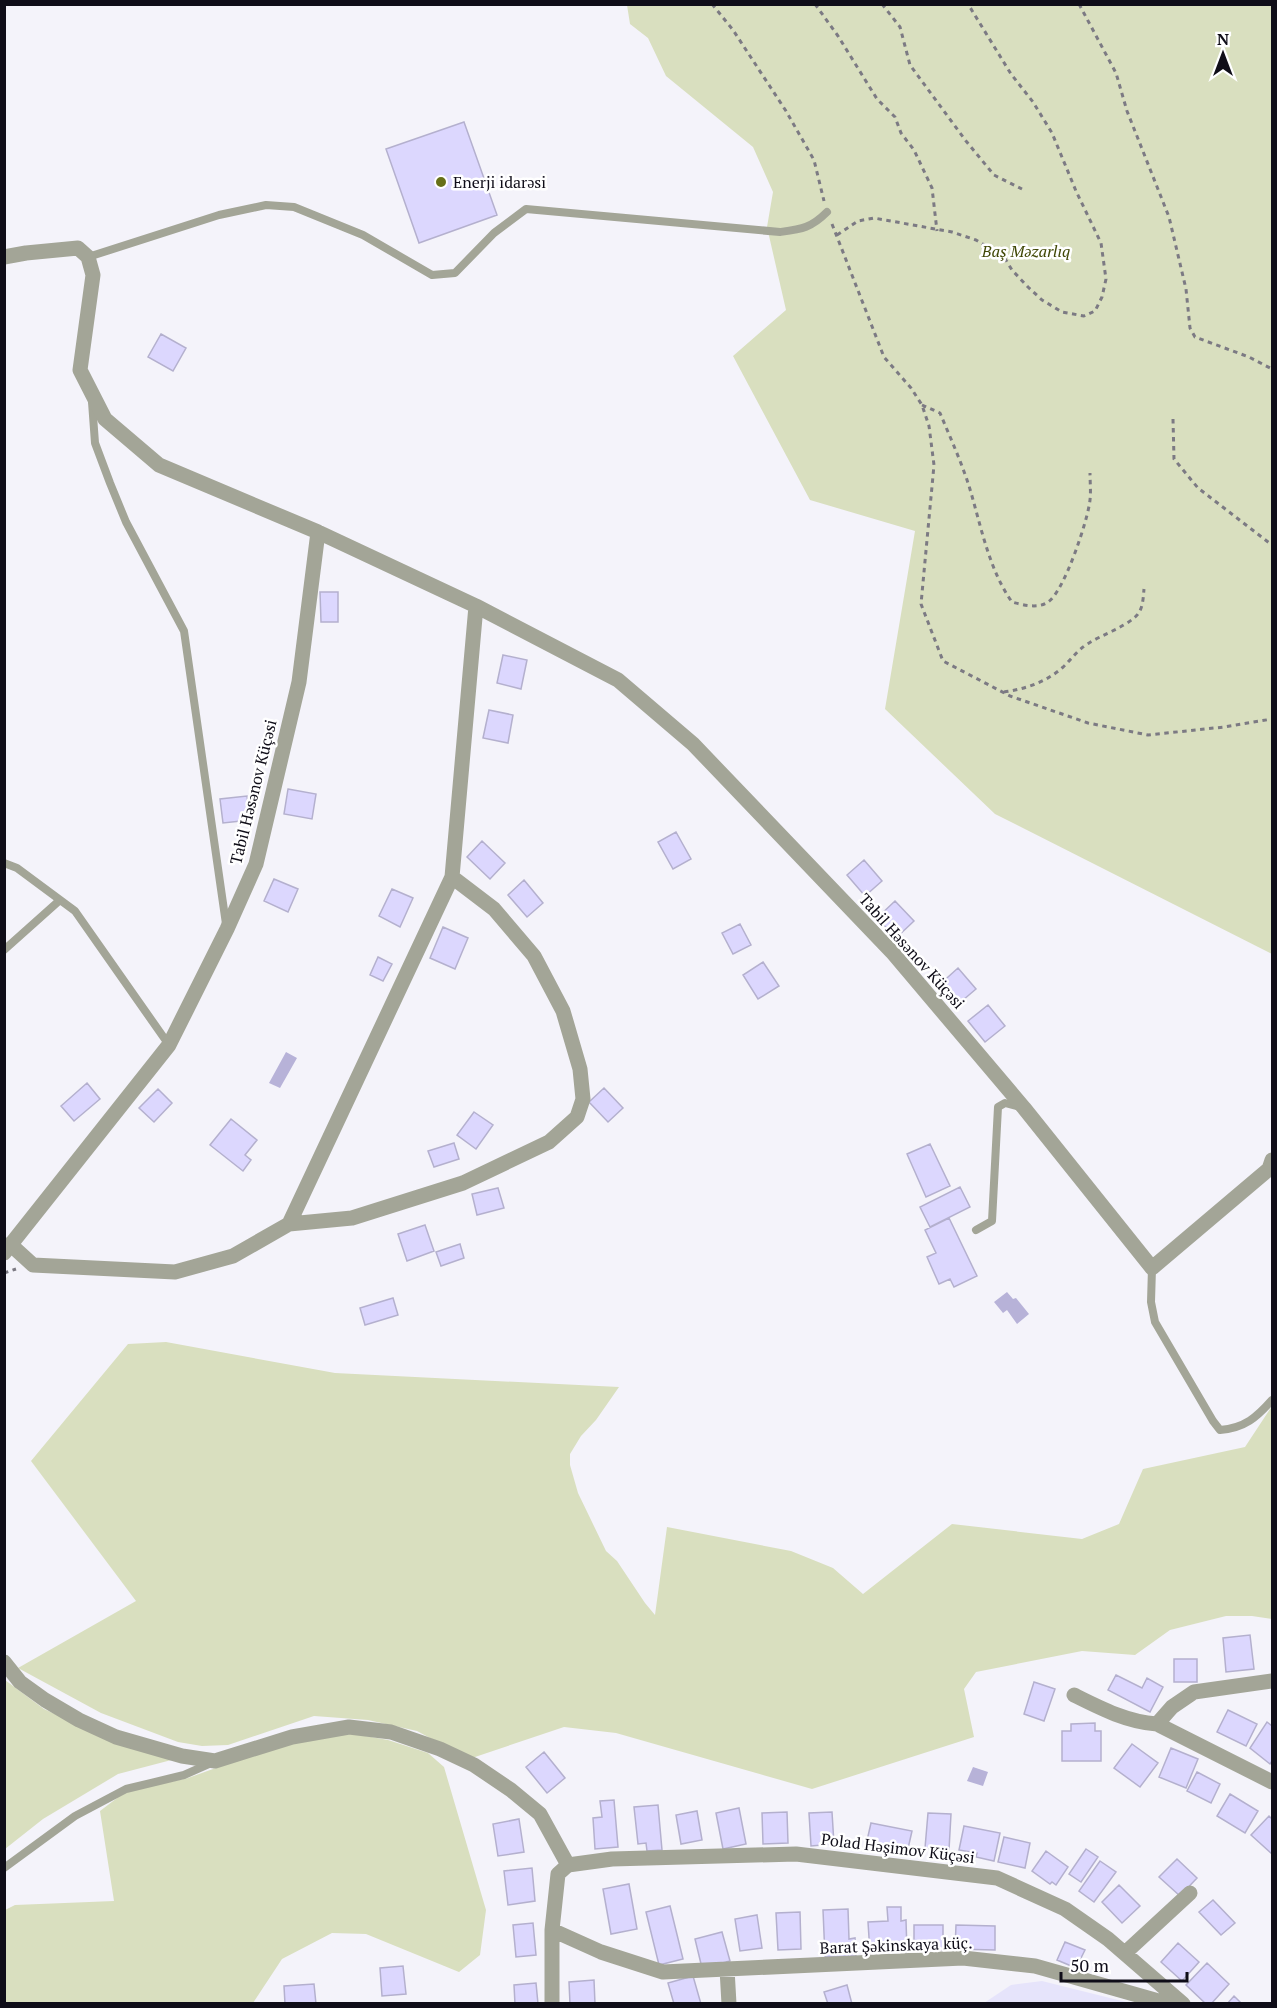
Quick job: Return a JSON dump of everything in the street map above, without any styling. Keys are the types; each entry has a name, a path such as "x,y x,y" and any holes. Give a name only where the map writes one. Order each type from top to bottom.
{"street":[{"path":"4,257 78,248 88,257"},
{"name":"Tabil Həsənov Küçəsi","path":"88,257 93,275 80,370 105,419 159,465 318,532 476,606 618,680 693,744 892,952 1024,1108 1152,1268"},
{"name":"Tabil Həsənov Küçəsi","path":"318,532 299,682 256,864 169,1045 7,1248 33,1266 174,1272 233,1257 289,1224 352,1218 463,1183 549,1142 577,1117 583,1099 580,1069 563,1011 534,956 494,909 452,877"},
{"path":"289,1224 452,877 476,606"},
{"path":"1152,1268 1269,1169 1272,1160"},
{"path":"4,1662 20,1682 45,1700 116,1737 182,1756 215,1761 314,1731 349,1727 391,1732 440,1749 474,1766 511,1790 540,1814 568,1865 558,1874 552,1930 552,2004"},
{"path":"1157,1724 1172,1707 1194,1692 1272,1681"},
{"path":"1074,1695 1140,1723 1157,1724 1272,1782"},
{"name":"Polad Həşimov Küçəsi","path":"568,1865 612,1859 796,1854 997,1878 1065,1909 1125,1953 1183,2004"},
{"path":"1125,1953 1191,1893"},
{"name":"Barat Şəkinskaya küç.","path":"552,1930 601,1952 663,1972 963,1958 1035,1966 1169,2004"},
{"path":"727,1969 729,2004"}],"lane":[{"path":"88,257 219,215 266,205 294,207 363,235 432,275 454,273 494,233 526,209 780,232 806,228 827,212"},
{"path":"92,394 95,443 110,483 126,522 184,632 227,928"},
{"path":"4,863 17,868 75,911 169,1045"},
{"path":"4,950 60,900"},
{"path":"975,1230 992,1221 998,1107 1005,1103 1024,1108"},
{"path":"1152,1268 1151,1302 1155,1322 1220,1430 1236,1428 1251,1420 1259,1415 1272,1400"},
{"path":"4,1868 75,1816 126,1789 175,1778 215,1761"}],"path":[{"path":"712,4 733,30 786,111 814,160 827,212 884,357 911,387 922,405 929,426 934,465 921,604 943,661 1002,692 1088,723 1148,735 1224,727 1272,718"},
{"path":"815,4 877,99 895,117 901,134 914,150 932,188 937,231"},
{"path":"882,4 900,27 910,65 966,141 994,175 1022,189"},
{"path":"837,236 858,221 874,218 952,232 988,246 1004,256 1012,270 1042,300 1062,312 1084,316 1095,311 1102,297 1106,279 1101,243 1076,190 1059,146 968,4"},
{"path":"1079,4 1116,73 1126,111 1169,217 1186,290 1190,328 1195,337 1249,357 1272,369"},
{"path":"922,405 940,413 961,461 982,539 1004,591 1012,602 1032,606 1048,602 1062,584 1075,552 1090,502 1090,473"},
{"path":"1173,419 1174,459 1198,488 1272,545"},
{"path":"1002,692 1022,689 1048,678 1063,667 1081,648 1134,618 1142,606 1144,589"}],"shaded area":[{"path":"286,1052 297,1058 280,1088 269,1083"},
{"path":"1007,1292 1013,1299 1016,1298 1029,1314 1017,1324 1007,1310 1003,1313 994,1302"},
{"path":"973,1767 988,1772 983,1786 967,1781"},
{"path":"1042,1981 1130,2003 984,2003 1011,1985"}],"green space":[{"name":"Baş Məzarlıq","path":"627,5 1272,5 1272,954 995,814 885,709 915,531 810,500 733,356 786,310 767,227 773,192 753,147 666,76 648,38 630,24"},
{"path":"166,1342 335,1373 619,1387 596,1420 581,1436 570,1454 570,1465 578,1493 606,1551 617,1561 655,1615 667,1527 791,1551 833,1568 863,1594 952,1524 1082,1539 1119,1524 1143,1469 1245,1447 1272,1406 1272,1619 1226,1616 1170,1630 1135,1655 1082,1651 976,1672 964,1689 974,1737 812,1789 616,1733 564,1727 469,1759 417,1731 368,1720 314,1716 228,1745 202,1746 178,1742 101,1713 18,1668 136,1601 31,1461 128,1344"},
{"path":"5,1680 44,1709 101,1735 179,1758 118,1774 43,1819 5,1849"},
{"path":"349,1733 388,1740 428,1753 444,1767 486,1910 480,1955 459,1972 366,1934 332,1933 282,1959 253,2003 5,2004 5,1910 15,1905 114,1901 100,1811 125,1792 188,1778 288,1742"}],"building":[{"name":"Enerji idarəsi","path":"464,122 497,215 419,243 386,149"},
{"path":"161,334 186,348 173,371 148,357"},
{"path":"320,592 338,592 338,622 321,622"},
{"path":"503,655 527,660 521,689 497,683"},
{"path":"489,710 513,715 508,743 483,738"},
{"path":"288,789 316,794 312,819 284,814"},
{"path":"247,796 250,820 223,823 220,799"},
{"path":"676,832 691,859 673,869 658,842"},
{"path":"482,841 505,863 490,879 467,857"},
{"path":"864,860 882,881 865,896 847,875"},
{"path":"274,879 298,889 288,912 264,901"},
{"path":"524,880 543,903 527,917 508,895"},
{"path":"392,889 413,898 400,927 379,916"},
{"path":"895,901 914,921 896,938 877,918"},
{"path":"740,924 751,945 733,954 722,933"},
{"path":"443,927 468,938 455,969 430,958"},
{"path":"378,957 392,964 383,981 370,975"},
{"path":"763,962 779,986 758,999 743,975"},
{"path":"958,968 976,989 956,1006 938,986"},
{"path":"988,1005 1005,1026 985,1042 968,1021"},
{"path":"87,1083 100,1099 74,1121 61,1106"},
{"path":"604,1088 623,1108 608,1122 589,1102"},
{"path":"158,1089 172,1103 154,1122 139,1108"},
{"path":"474,1112 493,1125 476,1149 457,1135"},
{"path":"231,1119 257,1140 245,1155 251,1160 243,1171 210,1145"},
{"path":"454,1143 459,1159 434,1167 428,1151"},
{"path":"930,1144 950,1186 926,1197 907,1154"},
{"path":"960,1187 970,1207 930,1227 920,1207"},
{"path":"498,1188 504,1208 477,1215 472,1194"},
{"path":"949,1218 977,1276 954,1287 950,1279 939,1284 927,1257 936,1253 925,1230"},
{"path":"425,1225 434,1251 407,1261 398,1234"},
{"path":"460,1244 464,1258 441,1266 436,1252"},
{"path":"393,1298 398,1315 365,1325 360,1308"},
{"path":"1250,1635 1254,1669 1226,1672 1223,1638"},
{"path":"1174,1659 1197,1659 1197,1682 1174,1682"},
{"path":"1116,1675 1142,1688 1147,1678 1163,1687 1150,1712 1108,1690"},
{"path":"1034,1682 1055,1689 1044,1721 1024,1714"},
{"path":"1228,1710 1257,1724 1246,1746 1217,1732"},
{"path":"1267,1722 1272,1726 1272,1761 1270,1764 1250,1748"},
{"path":"1095,1723 1095,1731 1101,1731 1101,1761 1062,1761 1062,1731 1071,1731 1071,1724"},
{"path":"1132,1744 1158,1763 1140,1787 1114,1768"},
{"path":"1171,1748 1198,1759 1186,1788 1159,1777"},
{"path":"544,1752 565,1778 547,1793 526,1767"},
{"path":"1197,1772 1220,1784 1211,1803 1187,1791"},
{"path":"1230,1794 1258,1811 1245,1833 1217,1816"},
{"path":"614,1800 618,1847 595,1849 593,1818 602,1817 600,1801"},
{"path":"658,1805 662,1850 647,1851 646,1843 638,1844 634,1807"},
{"path":"739,1808 746,1844 723,1849 716,1813"},
{"path":"697,1811 702,1840 681,1844 676,1815"},
{"path":"787,1812 788,1843 763,1844 762,1813"},
{"path":"832,1812 834,1844 811,1846 809,1813"},
{"path":"928,1813 951,1814 949,1850 925,1848"},
{"path":"1269,1816 1272,1819 1272,1854 1251,1835"},
{"path":"519,1819 524,1852 498,1856 493,1824"},
{"path":"871,1823 912,1831 907,1853 866,1845"},
{"path":"964,1826 1000,1833 994,1861 976,1857 977,1853 959,1850"},
{"path":"1004,1837 1030,1843 1025,1868 998,1862"},
{"path":"1086,1849 1098,1857 1081,1882 1069,1874"},
{"path":"1046,1851 1068,1867 1056,1885 1052,1882 1050,1884 1032,1871"},
{"path":"1177,1859 1197,1878 1180,1896 1159,1877"},
{"path":"1100,1861 1116,1872 1094,1902 1079,1891"},
{"path":"532,1868 535,1901 508,1905 504,1871"},
{"path":"629,1884 637,1929 611,1934 603,1889"},
{"path":"1119,1885 1140,1906 1122,1923 1102,1902"},
{"path":"1213,1900 1235,1923 1221,1935 1199,1912"},
{"path":"670,1906 683,1959 659,1965 646,1912"},
{"path":"887,1907 901,1907 901,1921 906,1920 907,1952 870,1953 868,1922 888,1921"},
{"path":"848,1909 849,1939 855,1938 856,1956 825,1957 823,1910"},
{"path":"800,1912 801,1949 778,1950 776,1913"},
{"path":"757,1915 762,1948 740,1951 735,1919"},
{"path":"533,1923 536,1955 516,1957 513,1925"},
{"path":"914,1925 943,1925 943,1950 914,1949"},
{"path":"956,1925 995,1926 995,1950 955,1949"},
{"path":"722,1932 730,1961 702,1968 695,1939"},
{"path":"1065,1942 1085,1950 1076,1968 1057,1960"},
{"path":"1178,1943 1199,1962 1182,1981 1161,1962"},
{"path":"1207,1963 1229,1984 1211,2004 1206,2004 1186,1985"},
{"path":"403,1966 406,1994 382,1996 380,1968"},
{"path":"693,1976 701,2004 674,2004 668,1983"},
{"path":"594,1980 595,2004 570,2004 569,1982"},
{"path":"536,1983 538,2004 515,2004 514,1985"},
{"path":"314,1984 316,2004 285,2004 284,1986"},
{"path":"847,1985 852,2004 828,2004 824,1992"},
{"path":"1234,1996 1242,2004 1227,2004"}],"place":[{"name":"Enerji idarəsi","path":"441,182"}]}
